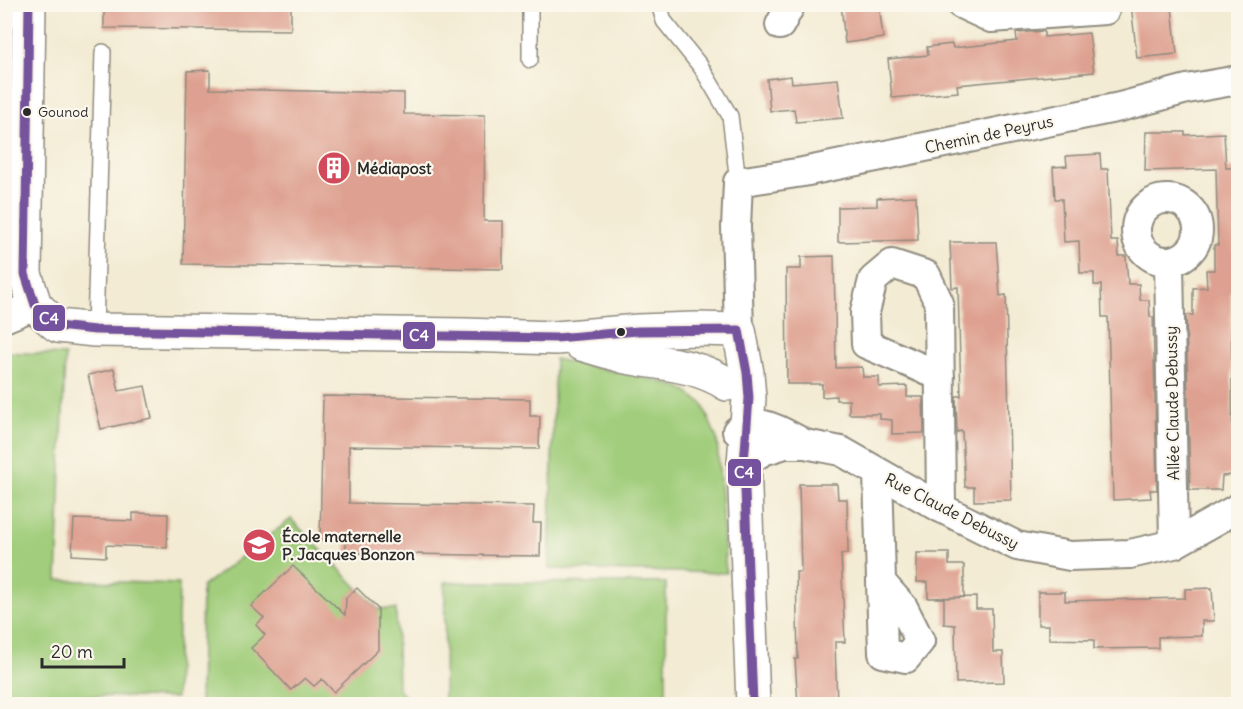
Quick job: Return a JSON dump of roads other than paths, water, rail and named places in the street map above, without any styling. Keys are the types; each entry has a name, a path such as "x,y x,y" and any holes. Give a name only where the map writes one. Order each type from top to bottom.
{"street":[{"path":"29,4 25,274 35,305 58,326 95,330 466,334 556,338 695,329 735,356"},
{"path":"961,4 991,18 1105,10 1104,4"},
{"name":"Chemin de Peyrus","path":"738,182 803,172 1120,107 1186,89 1239,80"},
{"path":"738,182 735,356 748,390 742,427 753,705"},
{"name":"Allée Claude Debussy","path":"1169,262 1174,544"},
{"path":"4,318 35,305"},
{"path":"556,338 623,356 695,368 735,356"},
{"path":"940,376 941,508"},
{"name":"Rue Claude Debussy","path":"742,427 761,423 805,444"},
{"name":"Rue Claude Debussy","path":"744,463 763,451 785,444 805,444 841,451 941,508 1017,546 1070,556 1130,554 1174,544 1239,508"},
{"path":"878,472 881,582"}],"lane":[{"path":"530,4 530,60"},
{"path":"659,4 664,21 701,68 730,116 738,182"},
{"path":"95,330 103,52"}],"place":[{"name":"Gounod","path":"27,112"},
{"name":"Médiapost","path":"334,168"},
{"name":"École maternelle P. Jacques Bonzon","path":"259,545"}]}
